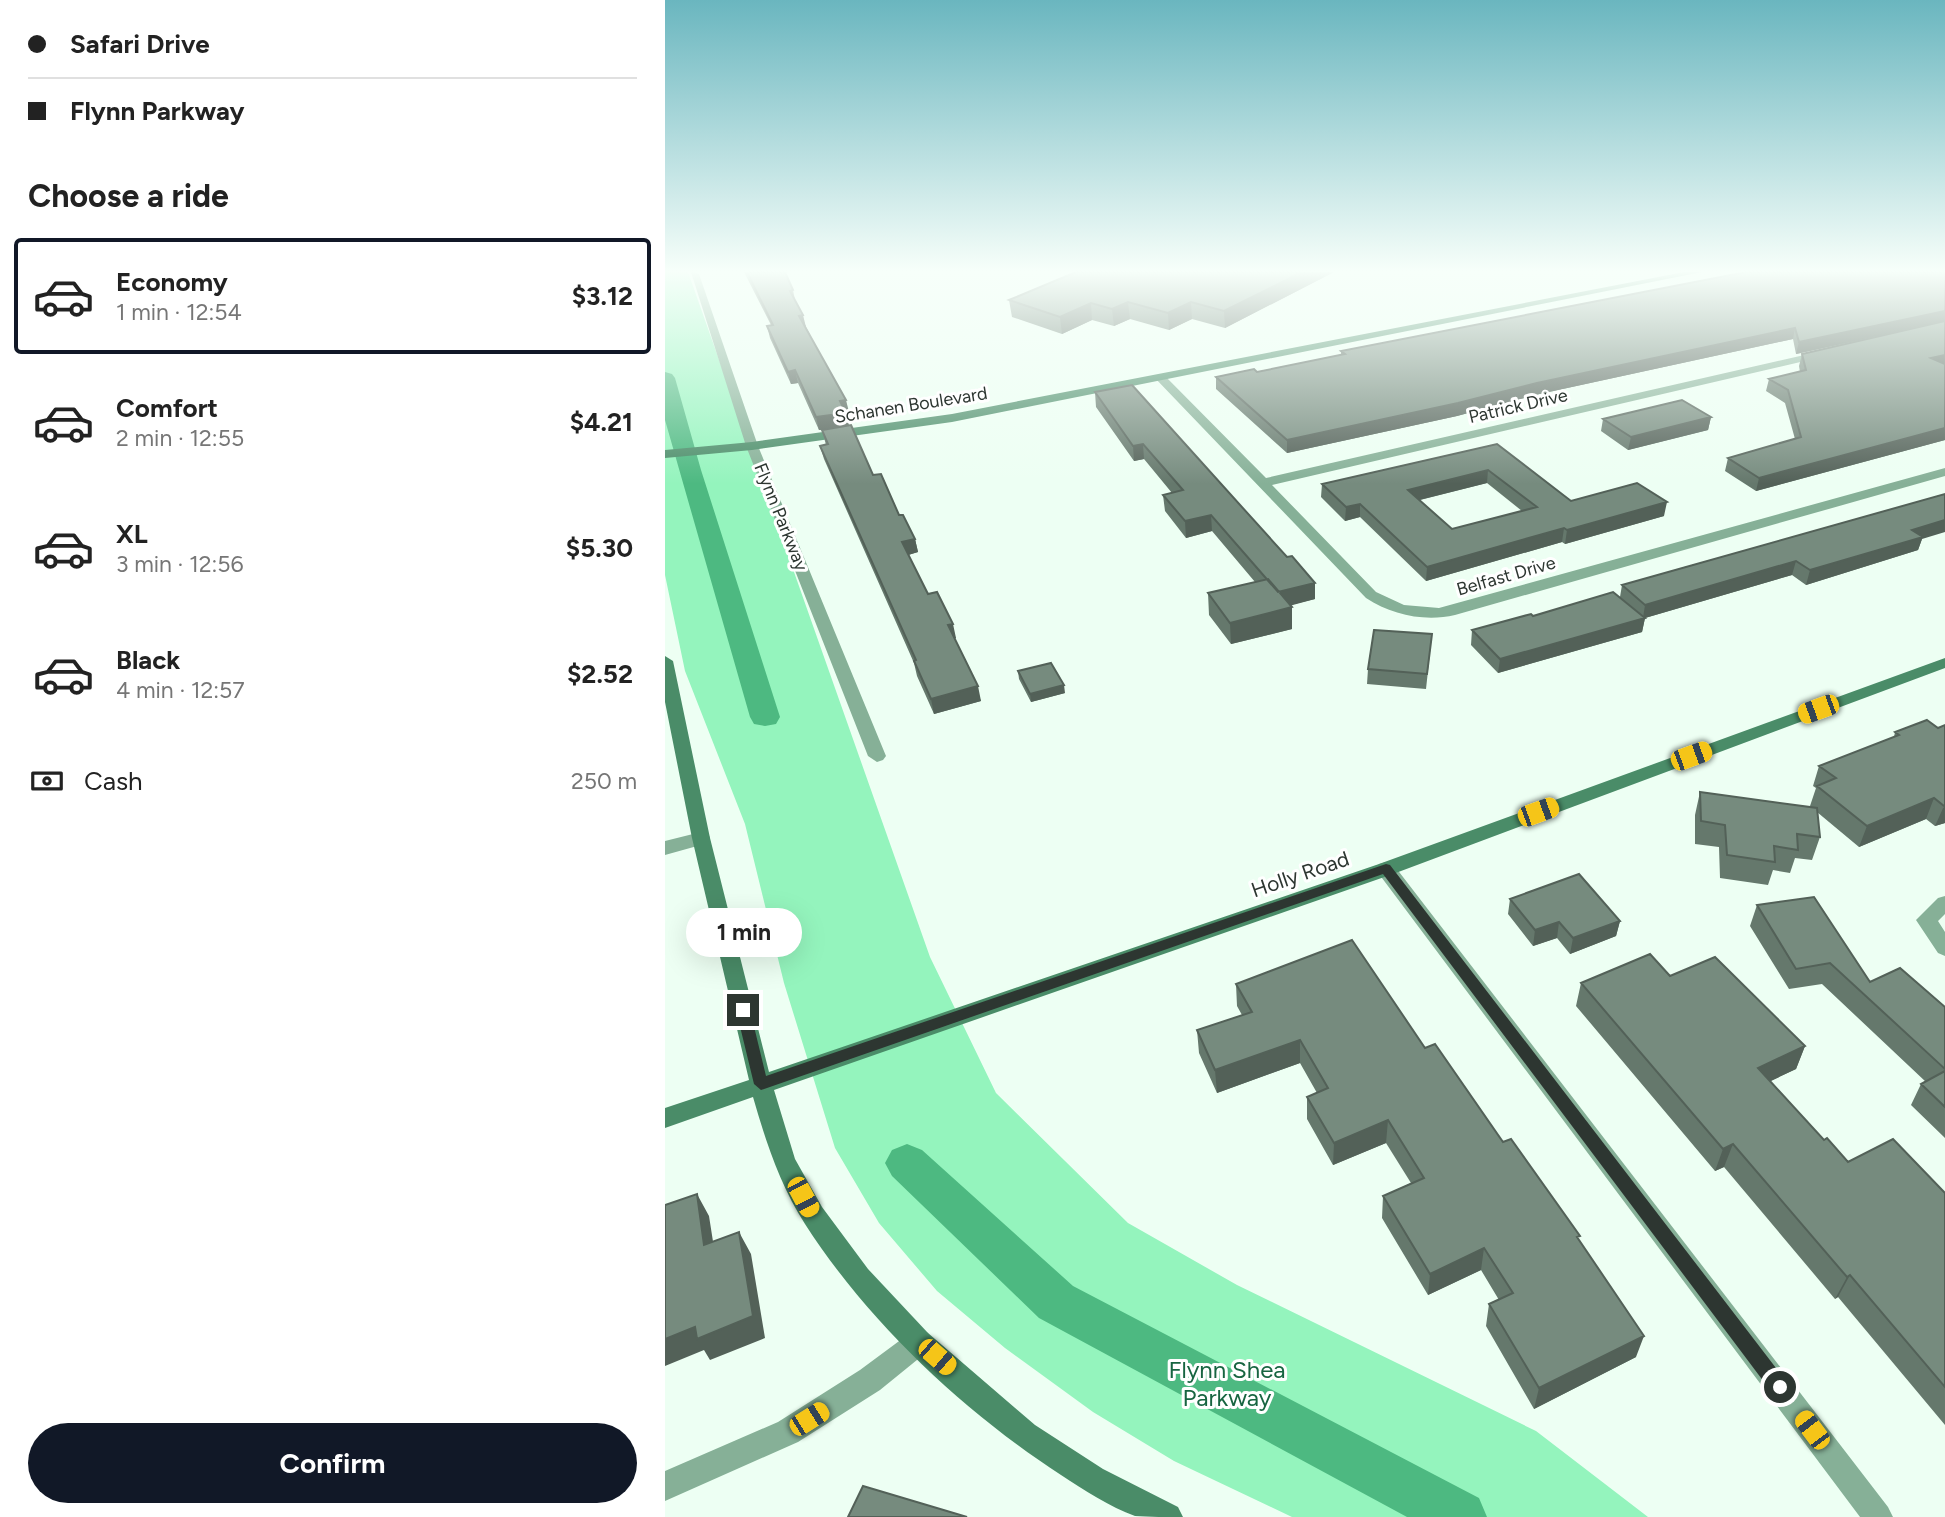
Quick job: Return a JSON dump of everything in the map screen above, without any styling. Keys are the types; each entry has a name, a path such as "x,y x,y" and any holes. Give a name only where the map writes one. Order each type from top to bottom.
{"street":[{"name":"Flynn Parkway","path":"717,343 752,446 877,756"},
{"name":"Schanen Boulevard","path":"666,454 722,450 952,418 1335,343"},
{"name":"Patrick Drive","path":"1263,483 1836,351"},
{"name":"Belfast Drive","path":"1160,377 1371,595 1383,604 1404,611 1428,614 1450,612 1945,472"},
{"path":"665,661 701,838 761,1084 784,1161 813,1215 859,1279 919,1342 1025,1435 1093,1479 1168,1517"},
{"name":"Holly Road","path":"665,1118 1386,869 1945,663"},
{"path":"665,848 701,838"},
{"path":"1386,869 1878,1517"},
{"path":"1945,903 1926,920 1945,948"},
{"path":"665,1486 788,1432 870,1380 919,1342"}],"green space":[{"name":"Flynn Shea Parkway","path":"665,343 713,343 930,957 996,1093 1128,1223 1237,1285 1536,1431 1648,1517 1292,1517 1174,1461 1093,1412 1005,1348 937,1291 879,1223 835,1148 784,983 745,824 685,671 665,575"}],"building":[{"path":"775,343 814,343 846,400 840,401 846,413 816,417 795,370 788,372"},
{"path":"1383,343 1726,343 1287,440 1216,377 1254,369 1257,372 1345,354 1341,351"},
{"path":"1851,343 1945,343 1945,355 1931,358 1945,364 1945,428 1759,478 1728,458 1801,437 1788,390 1769,379 1806,370 1802,354"},
{"path":"1132,385 1287,557 1292,556 1315,583 1278,592 1211,515 1185,521 1163,495 1183,490 1143,444 1133,446 1095,392"},
{"path":"1682,400 1711,417 1631,437 1603,419"},
{"path":"851,425 873,475 881,474 899,515 903,515 915,539 902,542 928,594 937,592 953,624 948,625 978,686 931,699 820,446 828,444 822,430"},
{"path":"1497,444 1571,501 1637,483 1667,502 1427,567 1360,504 1346,507 1322,484","holes":["1488,470 1537,507 1452,529 1408,490"]},
{"path":"1945,494 1945,520 1912,530 1923,537 1810,570 1796,561 1645,605 1622,585"},
{"path":"1268,579 1292,607 1230,623 1208,593"},
{"path":"1613,592 1645,618 1500,659 1472,630 1531,614 1533,616"},
{"path":"1374,630 1432,634 1427,674 1368,669"},
{"path":"1051,663 1064,685 1030,694 1018,671"},
{"path":"1927,720 1938,728 1945,725 1945,806 1934,798 1867,826 1817,786 1836,778 1819,766 1899,735 1895,732"},
{"path":"1700,792 1817,808 1820,837 1797,834 1798,850 1774,846 1775,862 1727,855 1725,825 1701,821"},
{"path":"1579,874 1620,921 1573,938 1559,922 1535,930 1510,899"},
{"path":"1814,897 1870,982 1900,968 1945,1007 1945,1069 1830,963 1796,969 1757,905"},
{"path":"1352,940 1425,1048 1435,1044 1503,1142 1511,1139 1580,1236 1577,1237 1644,1336 1539,1388 1489,1304 1513,1293 1484,1248 1430,1274 1383,1196 1424,1178 1388,1120 1334,1143 1307,1097 1328,1088 1300,1040 1215,1070 1197,1030 1252,1012 1236,984"},
{"path":"1650,954 1670,976 1715,957 1805,1046 1758,1068 1824,1140 1827,1138 1848,1162 1893,1139 1945,1193 1945,1387 1733,1144 1723,1149 1581,983"},
{"path":"1945,1071 1945,1107 1921,1084"},
{"path":"697,1194 704,1245 739,1232 753,1316 697,1339 695,1327 665,1339 665,1205"},
{"path":"863,1486 967,1517 848,1517"}],"waterway":[{"path":"665,378 689,470 765,717"},
{"path":"907,1163 1056,1302 1460,1517"}],"route":[{"path":"743,1010 761,1084 1386,869 1780,1387"}]}
